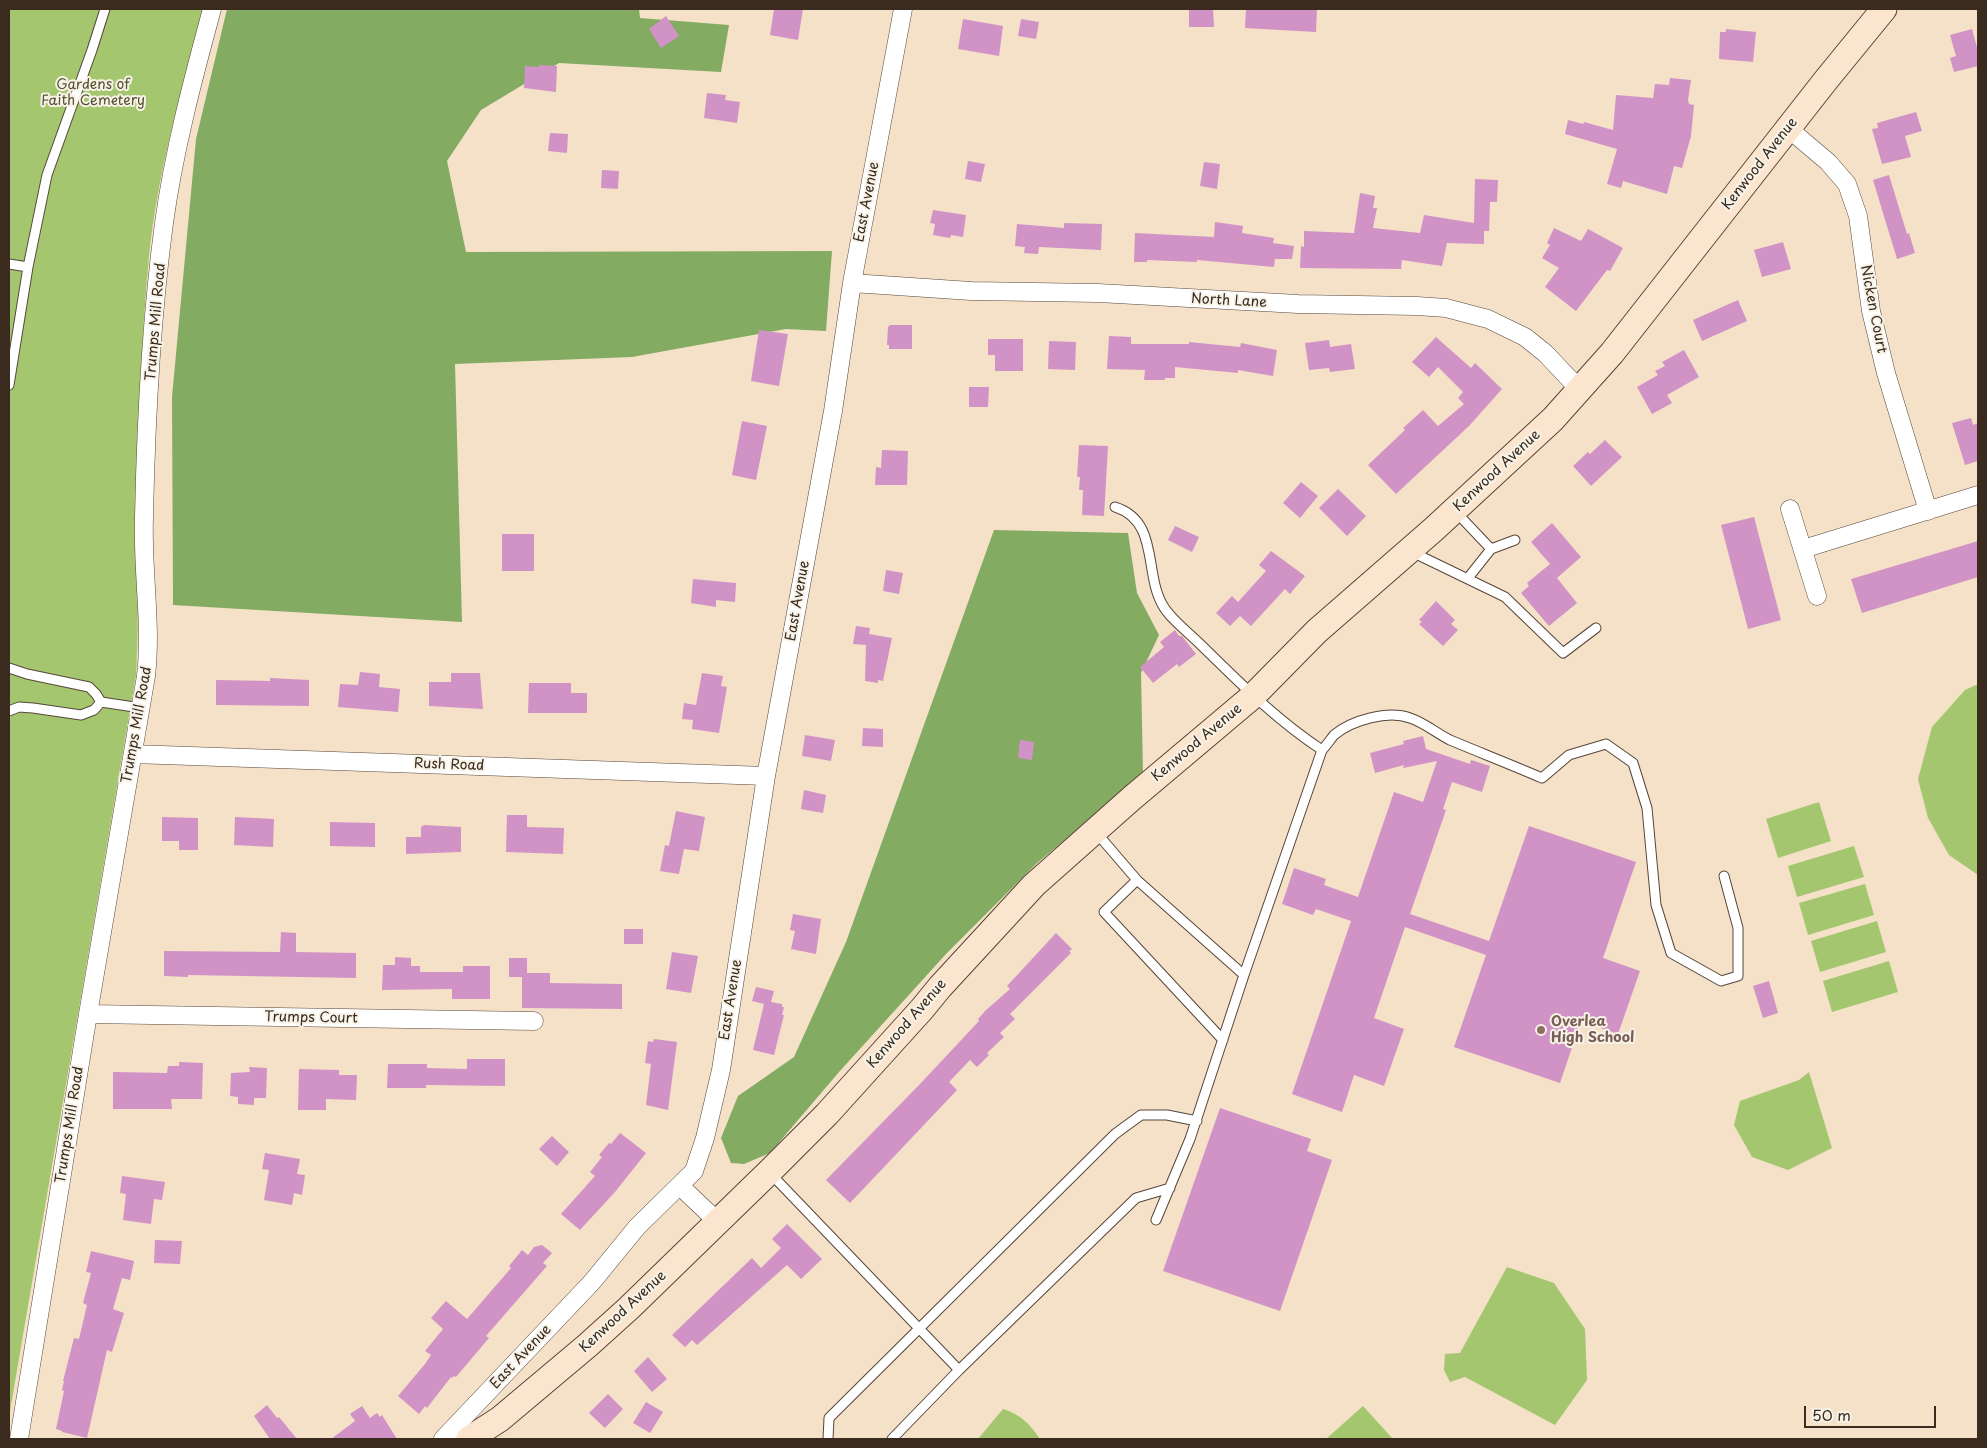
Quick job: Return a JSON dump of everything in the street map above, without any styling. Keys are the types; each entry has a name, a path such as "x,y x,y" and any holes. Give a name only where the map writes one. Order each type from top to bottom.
{"main road":[{"name":"Kenwood Avenue","path":"470,1439 500,1419 588,1345 629,1308 769,1172 827,1114 1034,884 1094,830 1253,696 1317,631 1455,510 1580,390 1612,353 1884,9"}],"street":[{"name":"Trumps Mill Road","path":"18,1439 150,649 145,572 144,500 152,355 164,222 190,90 212,9"},
{"name":"East Avenue","path":"443,1439 592,1282 637,1227 694,1171 705,1138 720,1070 766,776 833,411 852,283 903,9"},
{"name":"Nicken Court","path":"1788,129 1828,162 1847,184 1858,216 1871,311 1886,373 1928,510"},
{"name":"North Lane","path":"852,283 971,291 1098,293 1298,304 1446,308 1488,320 1525,337 1545,353 1580,390"},
{"path":"1803,549 1978,495"},
{"path":"1790,509 1817,596"},
{"name":"Rush Road","path":"132,754 766,776"},
{"name":"Trumps Court","path":"88,1014 534,1021"},
{"path":"680,1186 718,1222"}],"lane":[{"path":"9,386 28,267 47,174 105,9"},
{"path":"9,264 28,267"},
{"path":"1115,507 1125,510 1143,528 1152,576 1162,605 1253,696 1302,737 1322,750"},
{"path":"1455,510 1491,549"},
{"path":"1468,578 1491,549 1515,540"},
{"path":"1409,551 1505,597 1563,654 1596,628"},
{"path":"9,668 27,674 89,687 96,694 100,702"},
{"path":"100,702 141,708"},
{"path":"9,710 19,707 81,715 94,710 100,702"},
{"path":"1156,1220 1197,1121 1244,975 1322,750 1334,736 1345,728 1364,720 1398,715 1410,718 1448,739 1542,778 1569,755 1606,744 1633,764 1647,808 1656,905 1671,953 1721,980 1738,976 1738,928 1724,876"},
{"path":"1094,830 1137,880 1244,975"},
{"path":"1137,880 1104,912 1223,1040"},
{"path":"828,1439 829,1418 1115,1134 1129,1122 1141,1116 1153,1114 1197,1121"},
{"path":"769,1172 959,1370"},
{"path":"892,1439 959,1370 1136,1198 1170,1188"}],"green space":[{"name":"Gardens of Faith Cemetery","path":"9,9 204,9 164,162 149,256 139,418 136,675 9,1417"},
{"path":"227,9 639,9 640,18 729,25 721,72 559,63 481,110 447,161 466,252 832,251 826,331 786,329 632,357 455,364 462,622 173,605 172,397 196,139"},
{"path":"994,530 1128,533 1137,593 1159,635 1141,673 1143,775 1037,863 946,954 839,1072 770,1153 744,1164 731,1163 721,1138 738,1096 794,1057 846,942"},
{"path":"1978,684 1978,875 1949,855 1928,818 1918,779 1932,727 1965,690"},
{"path":"1819,802 1831,841 1778,858 1766,819"},
{"path":"1854,846 1864,877 1797,897 1788,866"},
{"path":"1865,884 1874,915 1808,935 1799,903"},
{"path":"1877,921 1886,952 1820,972 1811,941"},
{"path":"1889,961 1898,992 1832,1012 1823,981"},
{"path":"1809,1072 1832,1148 1788,1170 1752,1157 1734,1125 1740,1101 1799,1080"},
{"path":"1507,1267 1554,1283 1585,1329 1587,1380 1555,1425 1465,1377 1450,1382 1444,1370 1445,1354 1460,1353"},
{"path":"1363,1406 1393,1439 1326,1439"},
{"path":"1003,1409 1024,1420 1040,1439 978,1439"}],"building":[{"path":"774,9 803,9 798,40 770,35"},
{"path":"1189,9 1213,9 1214,27 1189,27"},
{"path":"1246,9 1317,9 1316,32 1245,28"},
{"path":"666,16 679,36 661,48 649,29"},
{"path":"963,19 1003,26 999,56 958,49"},
{"path":"1021,19 1039,22 1036,39 1018,36"},
{"path":"1726,29 1756,32 1753,62 1719,59 1720,32 1726,32"},
{"path":"1972,29 1978,51 1978,66 1954,72 1950,58 1956,56 1950,35"},
{"path":"539,65 557,66 556,92 524,88 525,66 539,67"},
{"path":"1670,78 1691,80 1688,100 1689,104 1694,105 1691,136 1682,168 1674,166 1667,194 1623,181 1621,188 1607,184 1617,149 1565,134 1568,120 1583,124 1584,122 1613,130 1616,95 1653,98 1655,84 1669,85"},
{"path":"707,93 726,95 725,100 740,102 737,123 704,118"},
{"path":"1916,112 1922,131 1905,136 1911,157 1882,164 1872,129 1878,128 1877,123"},
{"path":"550,133 568,134 567,153 548,151"},
{"path":"968,161 985,164 981,182 965,179"},
{"path":"1204,162 1220,164 1217,189 1200,186"},
{"path":"602,170 619,171 618,189 601,188"},
{"path":"1889,175 1907,234 1909,233 1915,253 1897,259 1873,180"},
{"path":"1475,179 1498,180 1497,202 1490,202 1489,231 1484,231 1484,244 1447,243 1442,266 1402,260 1401,269 1300,268 1301,246 1304,247 1304,231 1354,233 1360,193 1375,196 1373,208 1377,208 1373,228 1420,233 1424,215 1474,223"},
{"path":"933,210 966,215 963,237 951,235 950,238 933,235 935,224 930,223"},
{"path":"1215,222 1243,226 1242,233 1274,238 1273,243 1294,246 1292,259 1275,259 1274,267 1197,260 1197,262 1147,260 1147,262 1134,262 1135,233 1214,237"},
{"path":"1064,223 1102,224 1101,250 1039,247 1038,254 1024,253 1025,247 1015,246 1017,224 1064,228"},
{"path":"1554,228 1581,241 1588,229 1623,248 1610,271 1607,270 1576,311 1545,287 1559,268 1542,258 1550,245 1547,243"},
{"path":"1783,242 1791,269 1762,277 1754,250"},
{"path":"1738,300 1747,321 1702,341 1693,320"},
{"path":"890,325 912,325 912,349 889,349 889,345 887,345 888,327"},
{"path":"759,330 788,334 779,386 751,381"},
{"path":"1109,336 1131,337 1131,344 1189,344 1189,342 1240,347 1241,343 1277,350 1273,376 1238,370 1238,373 1175,367 1175,378 1144,380 1145,370 1107,369"},
{"path":"1436,337 1471,368 1475,363 1502,389 1469,426 1396,494 1368,465 1423,410 1438,426 1464,404 1458,398 1463,392 1438,367 1429,377 1412,362"},
{"path":"988,339 1023,339 1023,371 995,371 995,355 988,355"},
{"path":"1329,340 1330,347 1351,344 1355,369 1330,372 1329,368 1309,370 1305,343"},
{"path":"1049,341 1076,342 1075,370 1048,369"},
{"path":"1684,350 1699,377 1667,395 1672,403 1652,414 1637,387 1658,375 1655,371 1665,366 1662,362"},
{"path":"969,387 989,387 988,407 969,407"},
{"path":"1971,418 1973,425 1978,423 1978,461 1965,465 1952,423"},
{"path":"742,421 767,426 756,480 732,475"},
{"path":"1605,440 1622,457 1591,486 1573,466"},
{"path":"1079,445 1108,446 1104,516 1082,515 1083,490 1079,490 1080,477 1077,477"},
{"path":"882,450 908,451 907,485 875,485 876,467 881,468"},
{"path":"1301,482 1318,496 1300,518 1283,503"},
{"path":"1338,489 1366,516 1347,536 1319,508"},
{"path":"1754,517 1781,620 1748,629 1721,525"},
{"path":"1552,523 1581,557 1557,578 1577,603 1549,626 1521,593 1529,586 1527,583 1550,564 1531,542"},
{"path":"1175,526 1199,537 1192,552 1168,540"},
{"path":"502,534 534,534 534,571 502,571"},
{"path":"1978,541 1978,577 1862,613 1851,579"},
{"path":"1271,551 1305,576 1290,594 1285,589 1251,626 1240,616 1230,626 1216,613 1232,596 1238,602 1266,571 1259,565"},
{"path":"886,570 903,573 899,594 883,591"},
{"path":"693,579 736,583 735,602 716,600 716,607 691,603"},
{"path":"1436,601 1455,620 1451,624 1458,630 1443,646 1419,624 1422,622 1419,620"},
{"path":"856,626 870,628 869,634 892,638 883,681 878,680 878,683 865,681 866,645 853,644"},
{"path":"1175,630 1196,654 1179,667 1177,664 1153,683 1140,667 1164,647 1160,642"},
{"path":"360,672 380,674 379,687 400,689 398,712 338,707 340,684 358,685"},
{"path":"451,673 480,673 483,709 429,706 429,682 451,682"},
{"path":"702,673 723,676 721,686 727,687 719,733 692,729 693,720 682,719 684,703 696,705"},
{"path":"270,678 309,680 309,706 216,705 216,680 270,681"},
{"path":"529,683 571,683 571,693 587,693 587,713 528,713"},
{"path":"863,728 883,729 883,747 862,746"},
{"path":"805,735 835,740 831,761 802,756"},
{"path":"1423,736 1426,749 1470,764 1471,760 1490,766 1482,792 1452,782 1443,809 1446,810 1410,914 1489,941 1529,826 1636,862 1603,958 1640,971 1618,1034 1581,1021 1560,1083 1454,1047 1486,955 1405,927 1374,1018 1404,1029 1384,1086 1354,1075 1342,1112 1292,1094 1351,921 1316,909 1313,915 1282,904 1294,868 1326,879 1324,885 1358,897 1394,792 1423,802 1437,761 1403,768 1404,765 1375,773 1370,753 1404,744 1403,741"},
{"path":"1020,740 1034,742 1032,760 1018,758"},
{"path":"804,790 826,795 823,813 801,809"},
{"path":"676,811 705,817 699,851 684,849 679,874 660,871 665,845 669,846"},
{"path":"507,815 527,815 527,827 564,828 563,854 506,852"},
{"path":"162,817 198,818 198,850 179,850 179,841 162,841"},
{"path":"235,817 274,819 273,847 234,845"},
{"path":"330,822 375,823 375,847 330,846"},
{"path":"424,825 461,827 461,852 406,854 406,837 421,837 421,827"},
{"path":"793,914 821,919 816,954 791,949 795,931 790,930"},
{"path":"624,929 643,929 643,944 624,944"},
{"path":"281,932 296,933 296,952 356,953 356,978 164,976 164,951 280,952"},
{"path":"1056,933 1072,949 1069,951 1071,953 1010,1014 1015,1019 1000,1033 1004,1037 987,1053 989,1055 977,1067 970,1060 949,1082 957,1090 850,1203 826,1180 920,1084 979,1021 978,1019 985,1011 1010,989 1007,986"},
{"path":"672,952 698,956 691,993 666,989"},
{"path":"395,957 411,958 411,966 420,966 420,972 463,972 463,966 490,966 490,999 452,999 452,989 382,990 383,965 395,965"},
{"path":"509,958 527,958 527,973 550,973 550,983 622,984 622,1009 522,1008 522,977 509,977"},
{"path":"1769,981 1778,1013 1763,1018 1753,986"},
{"path":"756,987 774,991 771,1002 782,1004 782,1007 784,1007 782,1015 784,1015 774,1055 753,1050 764,1004 752,1001"},
{"path":"654,1039 677,1042 668,1110 646,1105 651,1064 645,1063 648,1041 653,1042"},
{"path":"467,1059 505,1059 505,1086 426,1085 426,1088 387,1088 388,1064 427,1064 427,1068 467,1069"},
{"path":"179,1062 203,1063 202,1099 171,1099 172,1109 113,1109 113,1072 167,1073 168,1066 179,1066"},
{"path":"249,1067 267,1068 266,1098 254,1098 254,1105 238,1104 238,1097 230,1096 231,1073 250,1072"},
{"path":"299,1069 339,1070 339,1075 357,1075 356,1100 326,1099 326,1110 298,1110"},
{"path":"1220,1108 1311,1139 1307,1151 1332,1160 1280,1311 1163,1271"},
{"path":"620,1133 646,1153 615,1192 580,1230 561,1214 595,1176 590,1172 602,1157 599,1155"},
{"path":"552,1136 569,1152 557,1166 539,1149"},
{"path":"265,1153 300,1159 297,1174 305,1175 302,1195 294,1193 292,1205 264,1200 269,1170 262,1169"},
{"path":"122,1176 165,1182 162,1200 154,1199 151,1224 123,1220 126,1194 120,1193"},
{"path":"787,1224 822,1259 801,1279 787,1265 697,1345 692,1340 685,1347 672,1335 752,1258 761,1268 781,1248 772,1239"},
{"path":"155,1240 182,1241 180,1264 154,1263"},
{"path":"542,1245 552,1253 543,1263 547,1266 486,1336 489,1338 456,1377 451,1377 427,1408 425,1406 419,1414 398,1396 425,1364 431,1355 425,1351 443,1329 431,1318 446,1301 467,1319 511,1268 509,1266 522,1250 528,1255 534,1247"},
{"path":"91,1251 134,1261 130,1280 122,1278 113,1309 124,1313 112,1352 107,1350 87,1438 56,1429 64,1391 62,1390 63,1381 74,1338 79,1339 87,1305 83,1303 91,1273 86,1272"},
{"path":"648,1357 667,1379 652,1392 634,1371"},
{"path":"608,1394 623,1409 605,1428 589,1413"},
{"path":"646,1402 663,1412 650,1433 633,1423"},
{"path":"267,1405 297,1439 270,1439 254,1416"},
{"path":"362,1406 370,1418 377,1413 380,1417 382,1415 397,1439 331,1439 355,1421 350,1414"}],"place":[{"name":"Overlea High School","path":"1541,1030"}]}
